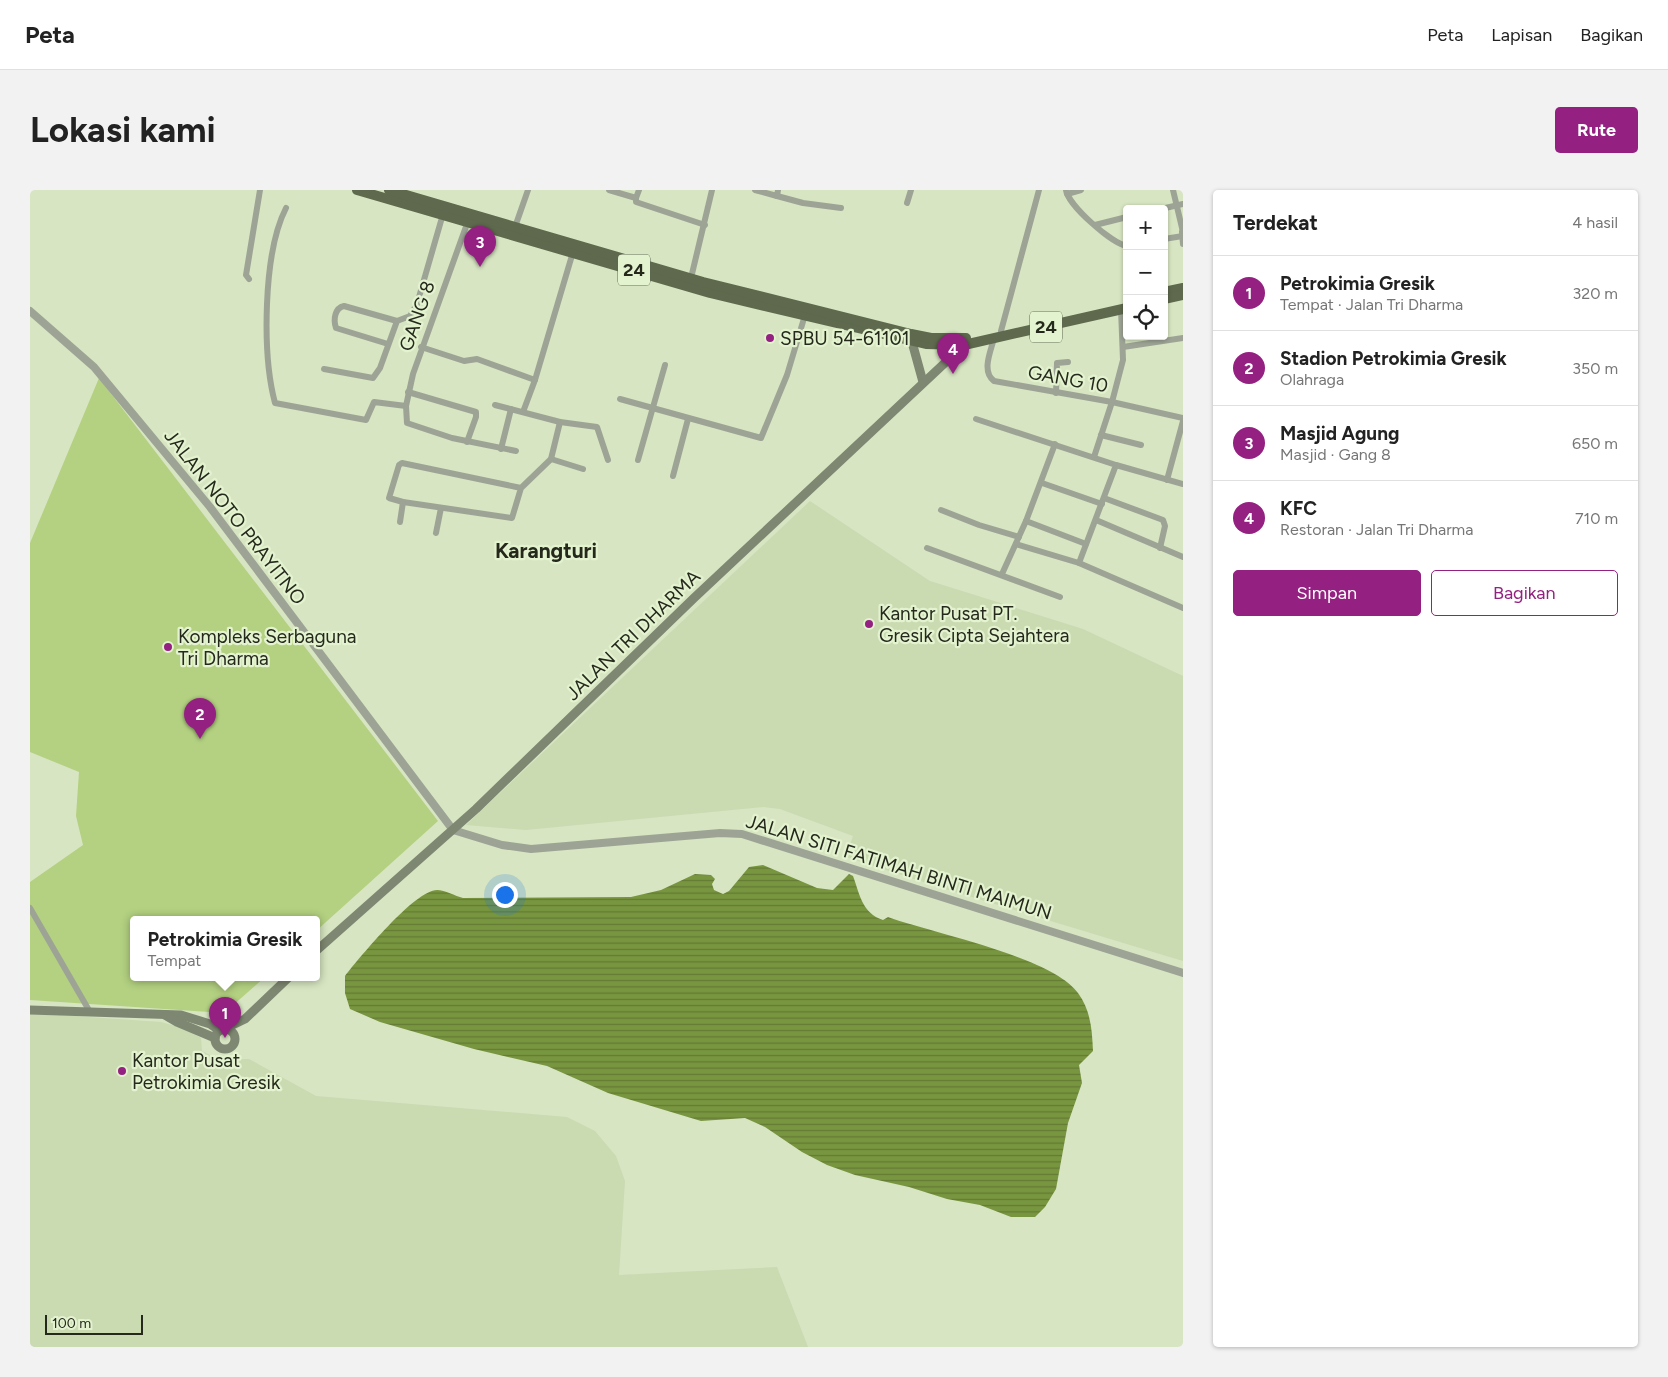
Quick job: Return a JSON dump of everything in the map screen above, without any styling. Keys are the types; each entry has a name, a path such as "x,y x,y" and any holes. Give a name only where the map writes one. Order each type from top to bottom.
{"highway":[{"name":"24","path":"357,190 515,227 912,338"},
{"name":"24","path":"392,190 468,221 710,293 912,338 966,342 1123,306"},
{"path":"1168,291 1183,288"},
{"path":"1168,299 1183,295"}],"main road":[{"path":"912,338 923,382"},
{"name":"JALAN TRI DHARMA","path":"320,947 453,830 694,598 966,342"},
{"path":"245,1019 232,1047 223,1050 216,1045 219,1033 245,1019 285,981"},
{"path":"33,1010 165,1015 219,1033 231,1031 235,1039"}],"street":[{"path":"249,279 246,275 260,190"},
{"path":"515,227 528,190"},
{"path":"609,190 636,198"},
{"path":"639,190 636,202 705,225"},
{"path":"692,278 712,190"},
{"path":"755,190 778,193 803,204 841,208"},
{"path":"907,204 911,190"},
{"path":"998,335 1038,190"},
{"path":"1081,190 1066,192 1070,200 1095,225 1115,242 1123,245"},
{"path":"1168,238 1183,236 1180,205 1173,190"},
{"path":"286,208 277,228 270,274 267,333 275,403 366,420 374,402 406,406"},
{"path":"388,344 336,328 334,321 336,311 344,306 397,321 410,316 417,304 444,211"},
{"path":"1095,225 1123,218"},
{"name":"GANG 8","path":"467,442 407,424 406,406 408,392 421,347 468,221"},
{"path":"523,412 535,380 573,252"},
{"name":"JALAN NOTO PRAYITNO","path":"30,311 94,367 204,500 453,830"},
{"path":"620,399 761,438 787,375 805,315"},
{"path":"324,369 373,378 380,368 397,321"},
{"name":"GANG 10","path":"998,335 987,370 989,378 1007,384 1112,402 1183,420"},
{"path":"1123,347 1183,338"},
{"path":"1094,457 1112,402 1122,360 1123,340"},
{"path":"421,347 464,361 476,359 535,380"},
{"path":"1056,393 1057,363 1068,362"},
{"path":"638,460 665,365"},
{"path":"408,392 476,412 467,442 516,451"},
{"path":"495,405 560,422 598,428 608,460"},
{"path":"501,449 511,409"},
{"path":"673,476 688,419"},
{"path":"976,420 1116,465 1183,484"},
{"path":"1167,480 1183,420"},
{"path":"521,488 402,463 399,465 389,498 403,502 512,518 521,488 550,459 560,422"},
{"path":"1101,435 1141,446"},
{"path":"1002,574 1042,484 1055,444"},
{"path":"550,459 583,469"},
{"path":"1079,563 1116,465"},
{"path":"1042,484 1163,520 1165,526 1160,548"},
{"path":"400,522 403,502"},
{"path":"436,533 441,508"},
{"path":"941,510 979,525 1019,537"},
{"path":"1096,520 1183,558"},
{"path":"1026,521 1086,544"},
{"path":"1016,544 1079,563 1183,608"},
{"path":"927,548 1002,574 1060,597"},
{"name":"JALAN SITI FATIMAH BINTI MAIMUN","path":"453,830 502,845 530,849 720,833 742,834 1183,973"},
{"path":"30,908 90,1012"}],"shaded area":[{"name":"Kompleks Serbaguna Tri Dharma","path":"99,378 438,821 320,927 320,916 130,916 130,981 260,981 224,1013 30,1000 30,882 83,845 76,816 79,772 30,752 30,543"},
{"path":"810,501 930,581 1083,629 1183,676 1183,961 846,857 853,836 780,809 763,807 526,830 466,825"},
{"path":"763,865 817,888 833,890 849,874 853,876 866,908 876,917 883,920 888,917 1018,957 1044,968 1064,980 1078,993 1088,1014 1093,1051 1079,1065 1082,1083 1068,1123 1056,1189 1045,1207 1035,1217 1011,1217 980,1205 947,1199 909,1187 855,1175 827,1165 802,1152 765,1127 745,1118 701,1121 608,1093 547,1066 474,1049 380,1022 350,1009 345,993 345,976 388,926 415,901 427,893 440,890 463,898 631,897 661,890 695,874 711,875 715,879 712,884 714,890 723,894 729,891 749,867"},
{"path":"30,1013 161,1022 186,1029 201,1038 202,1051 218,1059 249,1059 316,1096 567,1117 595,1131 616,1156 625,1181 619,1275 777,1267 808,1347 30,1347"}],"place":[{"name":"Masjid Agung","path":"480,267"},
{"name":"SPBU 54-61101","path":"770,338"},
{"name":"KFC","path":"953,374"},
{"name":"Kantor Pusat PT. Gresik Cipta Sejahtera","path":"869,624"},
{"name":"Kompleks Serbaguna Tri Dharma","path":"168,647"},
{"name":"Stadion Petrokimia Gresik","path":"200,739"},
{"name":"Petrokimia Gresik","path":"225,1038"},
{"name":"Kantor Pusat Petrokimia Gresik","path":"122,1071"}],"district":[{"name":"Karangturi","path":"546,550"}]}
